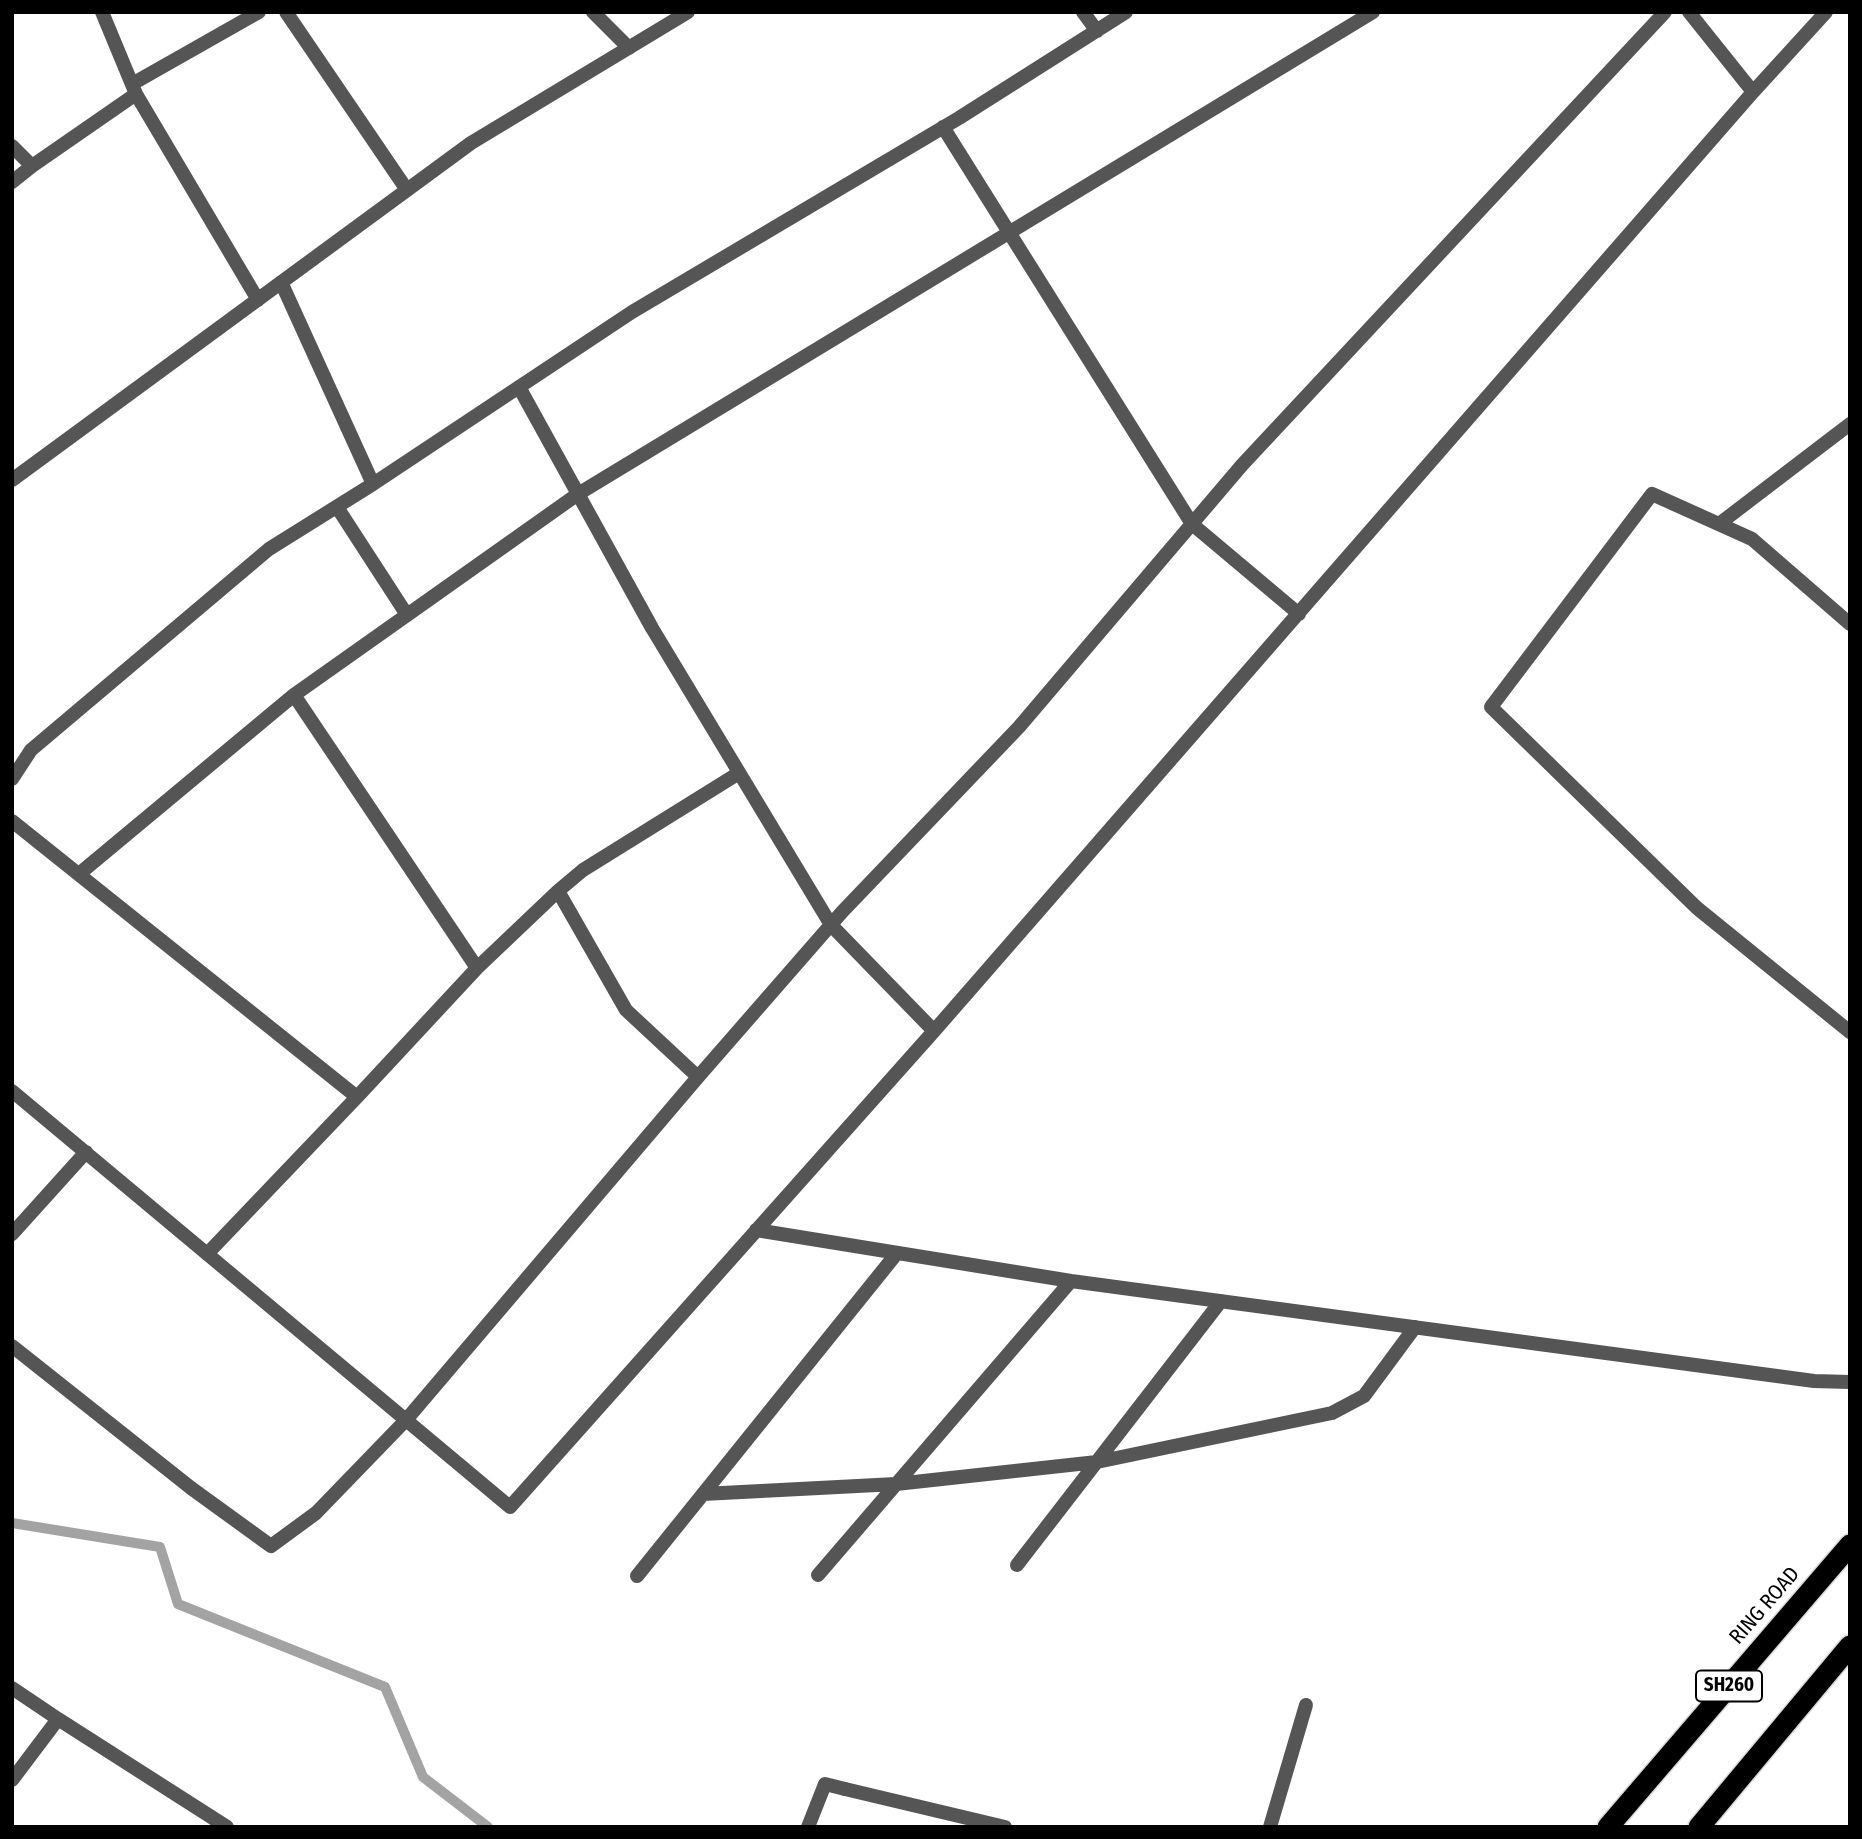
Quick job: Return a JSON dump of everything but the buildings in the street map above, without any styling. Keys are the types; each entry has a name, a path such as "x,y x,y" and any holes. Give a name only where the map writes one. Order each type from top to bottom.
{"highway":[{"name":"RING ROAD","path":"1608,1827 1850,1545"},
{"path":"1699,1827 1850,1646"}],"street":[{"path":"102,12 134,89 258,300"},
{"path":"12,183 134,89 259,12"},
{"path":"286,12 407,190"},
{"path":"593,12 629,48"},
{"path":"12,480 471,143 688,12"},
{"path":"1083,12 1097,31"},
{"path":"12,779 31,750 269,549 373,484 632,312 943,127 1126,12"},
{"path":"79,874 294,695 578,494 1373,12"},
{"path":"12,1346 191,1488 271,1546 316,1513 406,1420 831,925 1019,727 1242,465 1665,12"},
{"path":"1689,12 1753,92"},
{"path":"12,1091 510,1507 934,1031 1753,92 1826,12"},
{"path":"943,127 1192,524 1299,614"},
{"path":"12,146 32,166"},
{"path":"281,282 373,484"},
{"path":"519,387 652,628 831,925 934,1031"},
{"path":"1719,524 1850,424"},
{"path":"1850,624 1752,538 1652,495 1491,707 1697,908 1850,1032"},
{"path":"337,507 407,615"},
{"path":"294,695 477,968"},
{"path":"207,1254 477,968 558,891 583,870 739,773"},
{"path":"12,821 357,1097"},
{"path":"558,891 626,1010 698,1077"},
{"path":"12,1234 86,1152"},
{"path":"756,1230 1071,1281 1814,1381 1850,1382"},
{"path":"638,1576 897,1253"},
{"path":"818,1575 1071,1281"},
{"path":"1017,1565 1221,1301"},
{"path":"703,1494 897,1484 1097,1462 1332,1413 1364,1396 1415,1327"},
{"path":"12,1689 227,1827"},
{"path":"1270,1827 1306,1705"},
{"path":"12,1780 58,1719"},
{"path":"807,1827 825,1784 1005,1827"}],"waterway":[{"path":"12,1523 160,1547 178,1604 385,1687 423,1777 488,1827"}]}
